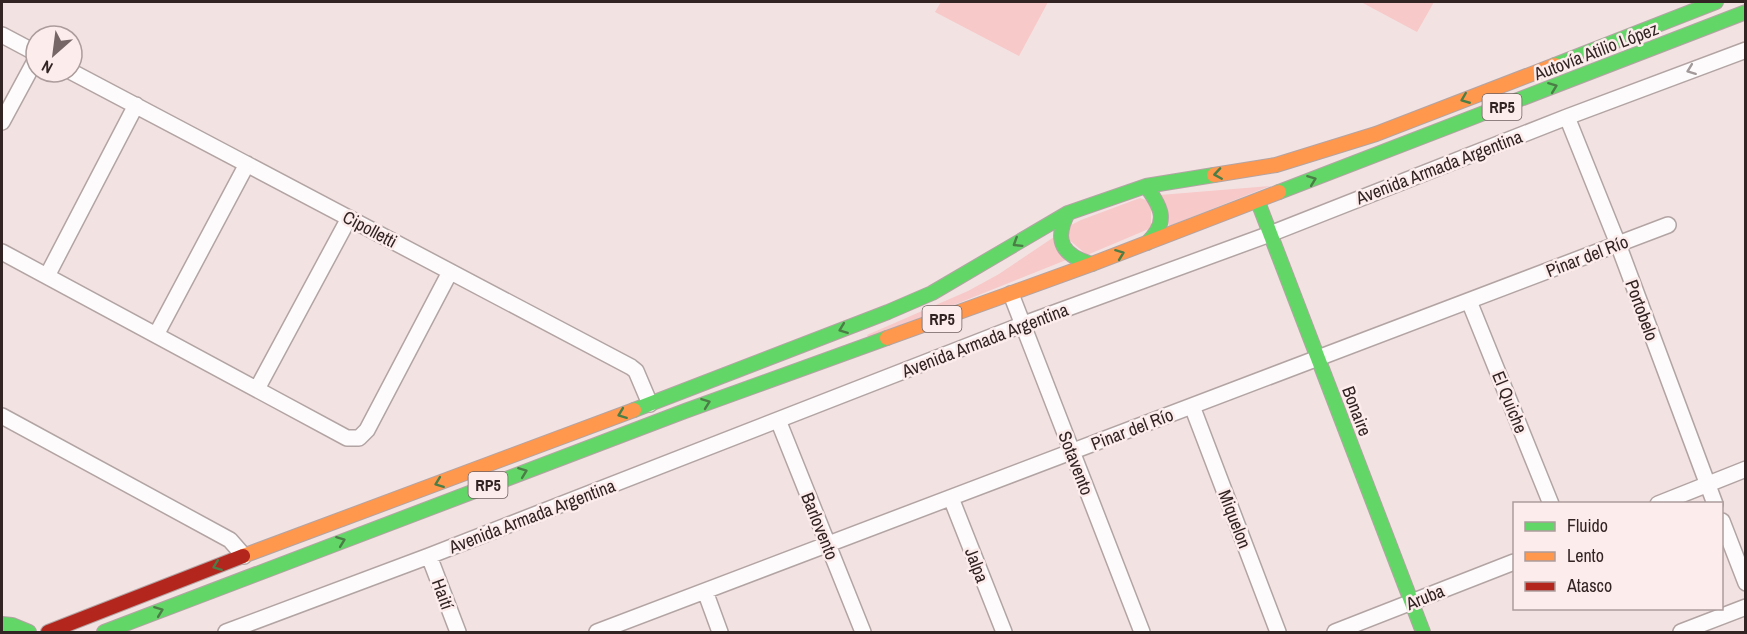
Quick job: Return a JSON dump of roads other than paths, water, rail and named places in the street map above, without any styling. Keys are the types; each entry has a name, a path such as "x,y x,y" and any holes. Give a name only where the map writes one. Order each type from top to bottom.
{"main road":[{"name":"Autovía Atilio López","path":"1146,186 1276,165 1376,134 1716,2"},
{"name":"Autovía Atilio López","path":"1258,202 1746,12"},
{"name":"RP5","path":"48,633 244,556 888,312 932,293 1068,213 1146,186"},
{"path":"1146,186 1156,200 1162,216 1160,230 1147,243"},
{"name":"Bonaire","path":"1258,202 1423,633"},
{"name":"Avenida Armada Argentina","path":"104,633 685,411 1258,202"},
{"path":"1068,213 1060,227 1062,244 1071,257 1092,264"},
{"path":"2,624 12,625 29,633"}],"street":[{"path":"2,35 24,47"},
{"name":"Avenida Armada Argentina","path":"226,633 1024,324 1270,234 1567,117 1746,50"},
{"name":"Cipolletti","path":"84,78 631,367 636,372 650,404"},
{"path":"2,122 24,81"},
{"path":"47,276 136,105"},
{"name":"Portobelo","path":"1567,117 1618,244 1714,502"},
{"path":"156,335 247,164"},
{"path":"257,389 349,218"},
{"name":"Pinar del Río","path":"597,633 1668,225"},
{"path":"2,252 347,438 359,438 367,430 450,272"},
{"name":"Sotavento","path":"1011,294 1142,633"},
{"name":"El Quiche","path":"1469,301 1550,502"},
{"name":"Miquelon","path":"1192,406 1278,633"},
{"path":"2,416 217,532 230,540 244,556"},
{"name":"Barlovento","path":"778,420 863,633"},
{"path":"1663,502 1746,469"},
{"name":"Jalpa","path":"951,498 1004,633"},
{"path":"1723,524 1746,583"},
{"name":"Haití","path":"429,556 458,633"},
{"name":"Aruba","path":"1335,633 1513,563"},
{"path":"705,591 720,633"},
{"path":"1681,633 1746,607"}]}
